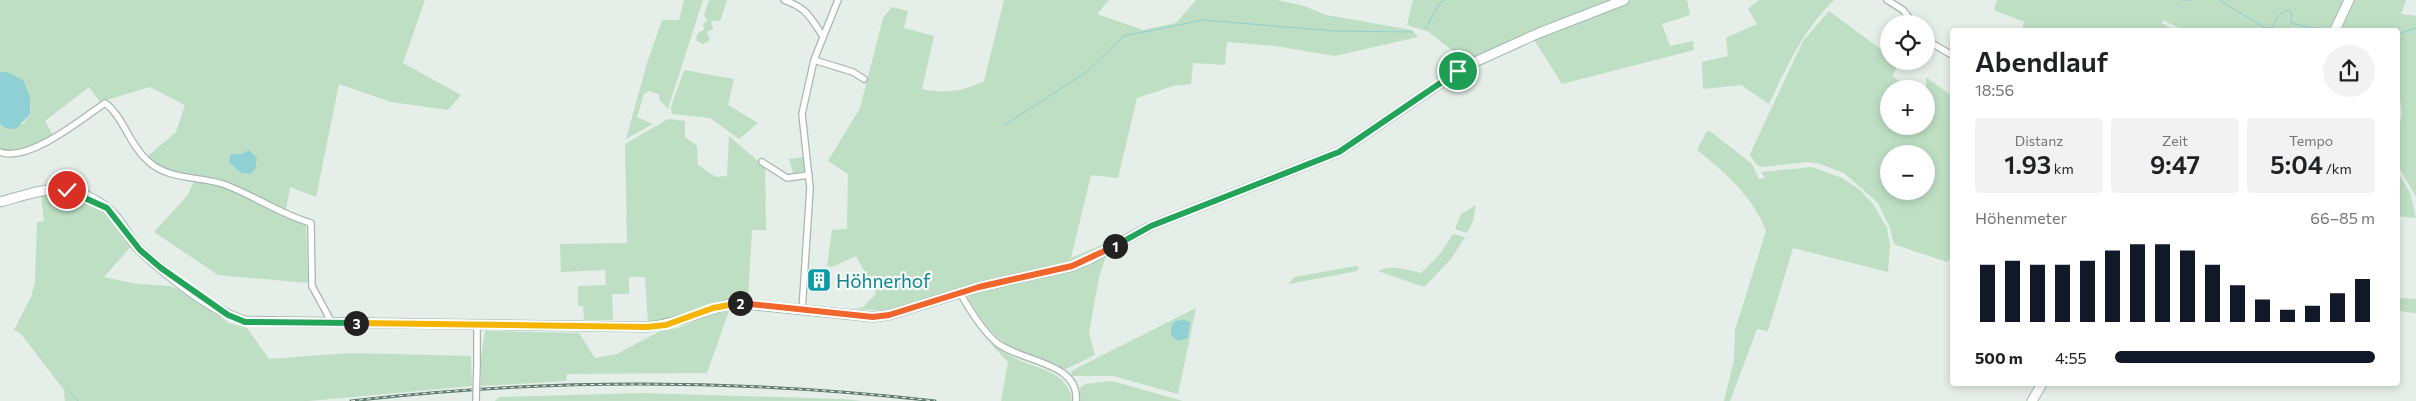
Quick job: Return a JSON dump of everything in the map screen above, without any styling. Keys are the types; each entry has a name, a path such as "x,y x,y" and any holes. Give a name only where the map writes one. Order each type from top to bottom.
{"main road":[{"path":"0,202 59,189 78,193 107,208 140,250 161,268 228,315 245,322 590,327 666,325 713,308 734,303 751,303 802,311 873,317 889,315 960,292 1014,278 1072,266 1097,256 1151,226 1339,152 1466,66 1539,33 1624,0"},
{"path":"2335,28 2349,0"},
{"path":"2032,401 2041,386"}],"street":[{"path":"784,0 799,6 809,14 822,35"},
{"path":"802,311 810,197 802,114 814,60 822,35 838,0"},
{"path":"1887,0 1903,10 1907,15"},
{"path":"1935,46 1950,55"},
{"path":"814,60 853,72 864,79"},
{"path":"0,152 7,155 23,152 43,144 105,103 113,109 147,161 165,173 224,184 263,201 283,214 311,223 312,286 332,322"},
{"path":"762,162 787,178 809,175"},
{"path":"960,292 988,334 999,344 1012,352 1064,373 1074,383 1076,401"},
{"path":"476,401 477,326"}],"green space":[{"path":"0,0 425,0 403,63 461,95 448,110 391,102 339,84 316,197 290,187 285,215 306,225 308,283 218,275 154,232 187,196 196,178 166,172 148,156 176,132 185,105 150,87 100,102 89,87 45,121 53,135 22,151 0,151 0,124 5,128 23,124 30,114 31,108 7,72 0,72","holes":["249,150 255,169 251,174 241,173 231,154 240,154"]},
{"path":"684,0 703,0 668,109 659,99 659,94 649,91 644,94 637,117 653,124 626,139 647,63 662,20 679,20"},
{"path":"709,0 727,0 720,21 711,21 713,29 707,32 710,40 703,44 697,41 696,37 699,32 704,30 703,24 707,21 704,15"},
{"path":"1004,0 1109,0 1097,14 1143,30 1176,23 1196,0 1277,0 1304,6 1326,15 1412,30 1418,37 1335,56 1275,46 1227,42 1225,65 1193,63 1191,84 1173,86 1137,98 1118,178 1091,175 1071,258 1108,242 1111,246 1081,260 890,311 852,309 863,307 876,294 856,256 832,267 827,266 832,230 847,229 848,174 828,161 860,108 883,18 892,7 908,11 904,28 934,36 922,89 953,91 984,81"},
{"path":"1413,0 1614,0 1467,62 1429,32 1407,25"},
{"path":"1630,0 1687,0 1690,15 1662,24 1670,46 1693,41 1694,50 1562,84 1533,38"},
{"path":"1759,0 1834,0 1805,36 1789,62 1769,104 1741,85 1703,89 1702,62 1728,56 1726,38 1757,24 1748,9"},
{"path":"1997,0 2347,0 2333,28 2179,28 2163,20 2162,23 2171,28 2022,28 2024,22 1994,10"},
{"path":"2352,0 2406,0 2401,14 2416,16 2416,197 2400,169 2400,123 2402,114 2400,98 2400,28 2338,28"},
{"path":"1829,11 1880,48 1880,70 1895,70 1892,76 1898,80 1880,80 1880,135 1935,135 1935,84 1950,95 1950,258 1947,262 1896,245 1878,203 1844,173 1820,164 1808,162 1761,167 1755,163 1750,154 1803,41"},
{"path":"684,70 734,79 728,105 758,123 739,139 710,118 672,114 671,107"},
{"path":"668,119 685,121 685,137 697,146 698,165 716,177 727,176 729,136 765,167 766,230 752,230 748,299 714,303 681,317 648,322 645,277 629,277 629,294 612,294 613,320 584,320 583,306 578,306 578,286 606,285 605,270 561,272 560,244 627,243 625,144"},
{"path":"1707,131 1710,131 1752,164 1759,179 1765,178 1761,172 1812,167 1842,178 1859,189 1873,204 1887,228 1890,246 1888,272 1793,248 1768,331 1757,329 1730,401 1724,401 1734,360 1735,330 1766,231 1761,219 1746,196 1728,176 1697,150"},
{"path":"803,157 805,169 803,172 793,173 789,159"},
{"path":"2400,176 2410,192 2416,218 2400,216"},
{"path":"41,194 78,195 111,215 133,244 104,277 137,284 171,286 189,295 229,323 247,328 269,359 350,353 471,356 472,386 309,401 65,401 64,390 21,334 14,330 31,297 35,282 37,222 44,221"},
{"path":"1476,205 1473,221 1467,233 1455,229 1461,214"},
{"path":"1453,234 1465,237 1451,259 1424,287 1378,271 1394,268 1421,273 1440,254"},
{"path":"1106,256 1099,277 1089,333 1095,355 1066,369 1024,354 1004,342 988,328 968,298 969,293 1081,267"},
{"path":"1356,266 1359,268 1357,271 1289,284 1294,277"},
{"path":"2400,298 2416,299 2416,313 2400,311"},
{"path":"730,308 707,373 567,374 566,381 481,386 481,358 485,331 579,333 595,358 617,354 662,330 678,328"},
{"path":"1196,308 1178,394 1113,376 1072,376 1071,372 1077,368"},
{"path":"990,343 1021,361 1046,370 1060,378 1070,392 1072,401 1001,401 1008,362"},
{"path":"1112,381 1183,401 1080,401 1080,388 1085,384"},
{"path":"642,393 862,401 495,401 499,397"}],"water":[{"path":"0,72 7,72 23,80 30,97 30,114 16,129 5,128 0,124"},
{"path":"249,150 257,158 255,169 251,174 241,173 229,162 231,154 240,154"},
{"path":"1184,320 1190,322 1188,338 1178,341 1171,335 1171,327 1175,321"}],"waterway":[{"path":"1426,28 1440,3 1445,0"},
{"path":"2183,0 2192,0"},
{"path":"2219,0 2265,28"},
{"path":"2272,28 2276,19 2285,10 2290,11 2292,14 2291,22 2314,28"},
{"path":"1003,126 1085,73 1124,36 1203,20 1335,31 1413,32"},
{"path":"2265,28 2272,28"},
{"path":"2400,33 2416,28"},
{"path":"68,390 78,401"}],"railway":[{"path":"351,401 497,388 643,384 789,388 935,401"}],"place":[{"name":"Höhnerhof","path":"819,280"}],"route":[{"path":"67,190 78,193 107,208 140,250 161,268 217,309 245,322 647,327 679,322 713,308 734,303 751,303 802,311 873,317 889,315 979,287 1072,266 1088,260 1151,226 1276,178 1347,148 1458,71"}]}
